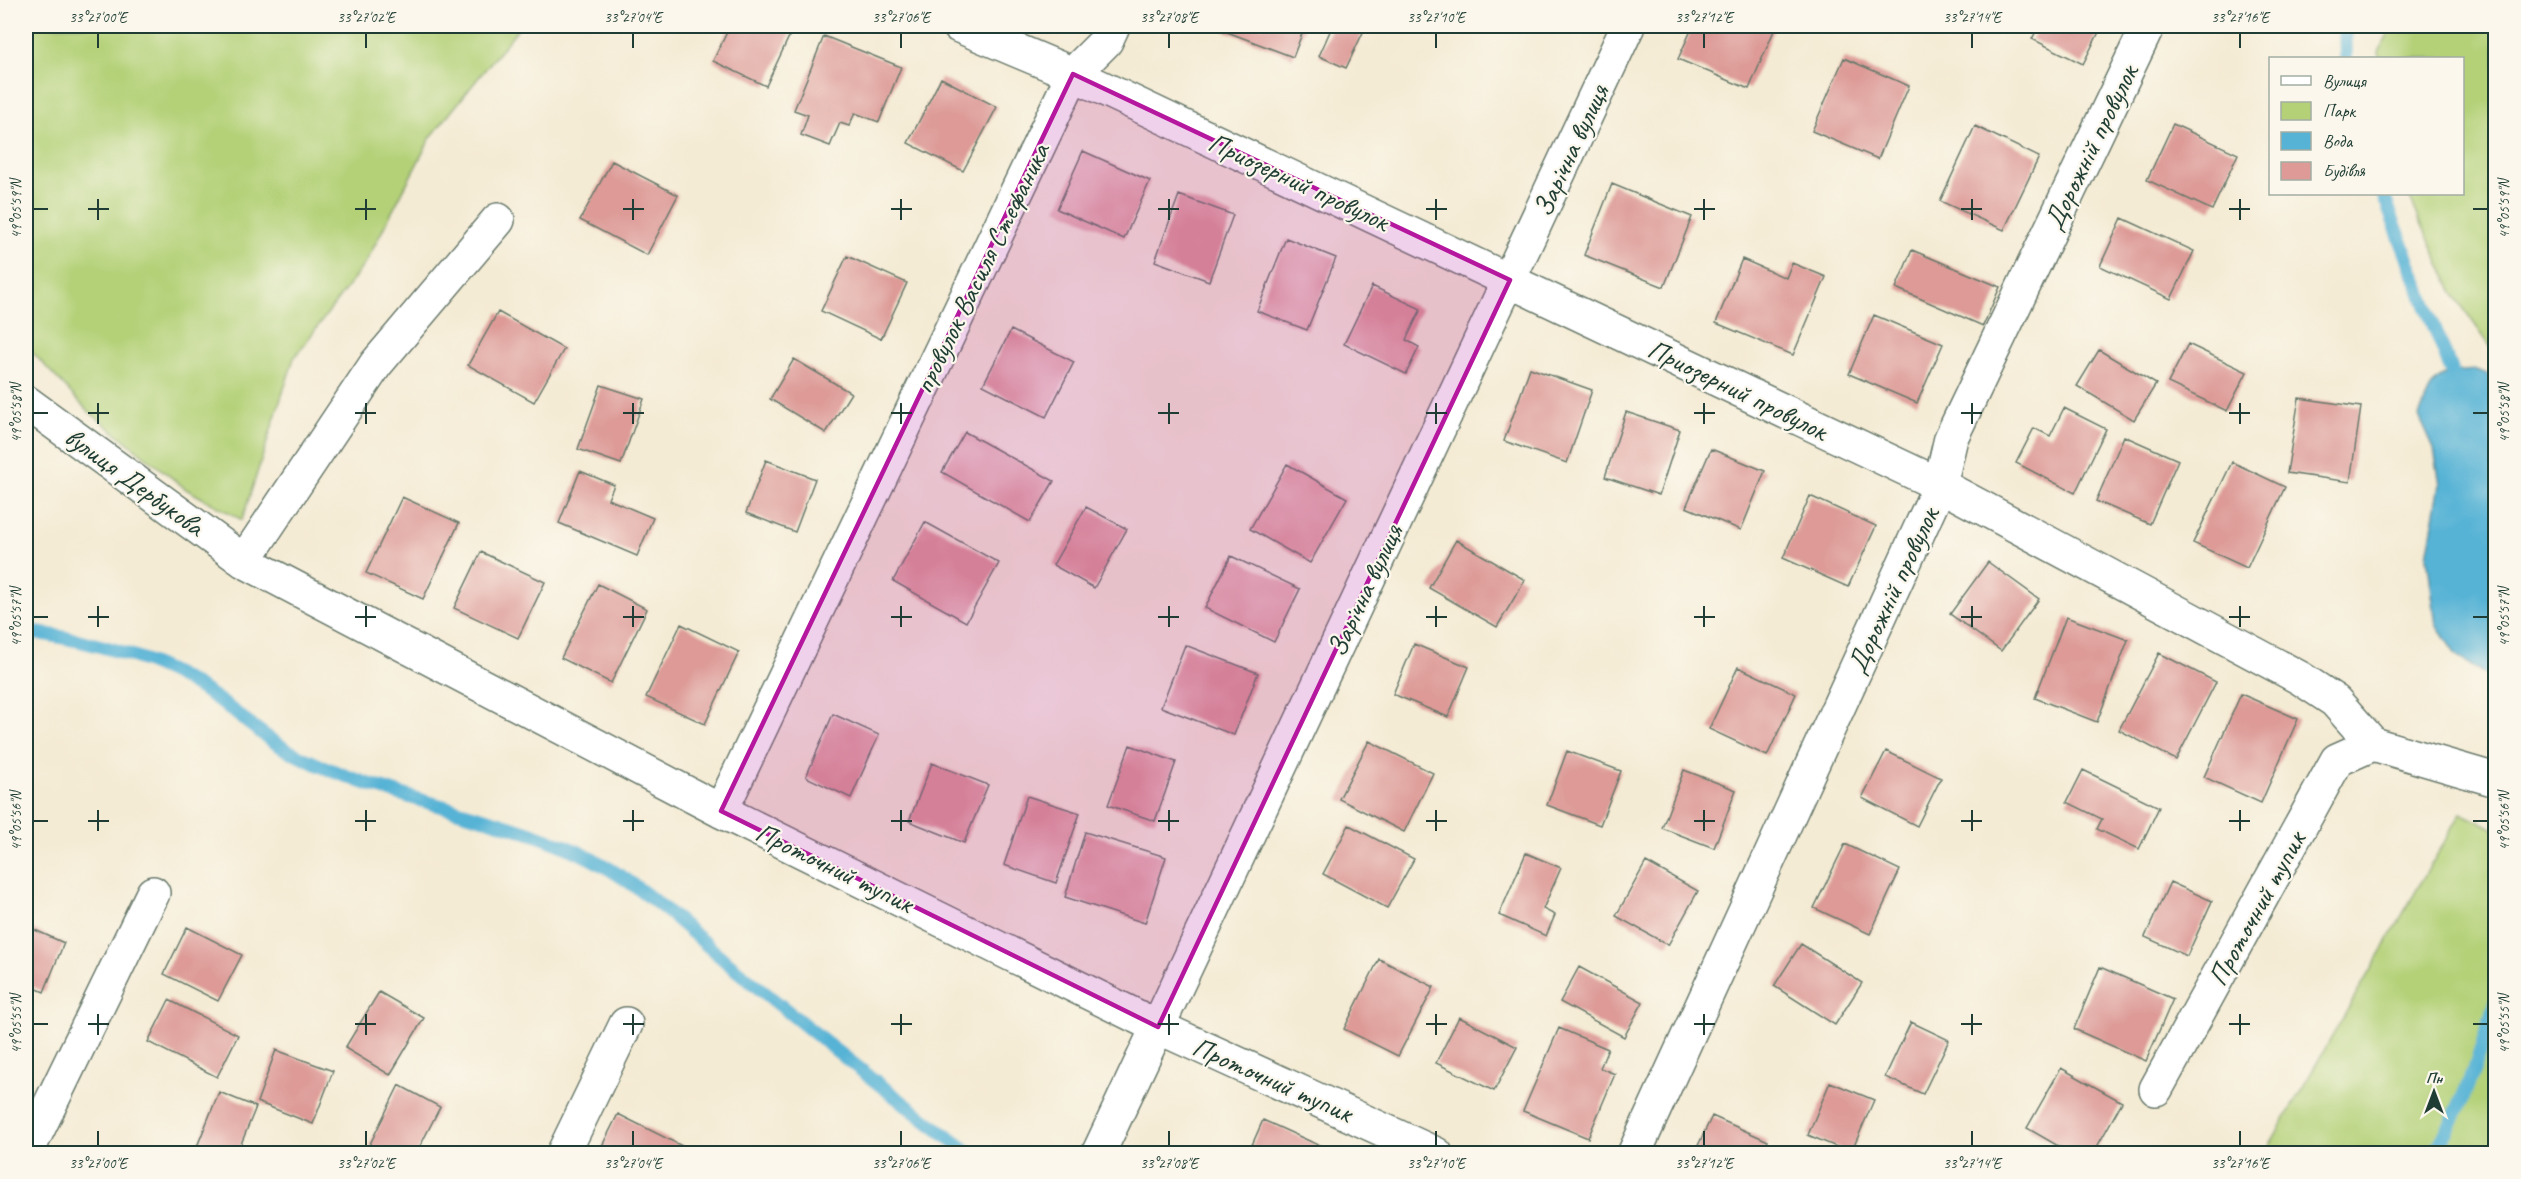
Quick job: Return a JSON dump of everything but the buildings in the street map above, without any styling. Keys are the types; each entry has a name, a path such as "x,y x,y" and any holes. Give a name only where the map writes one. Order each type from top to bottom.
{"street":[{"name":"Приозерний провулок","path":"959,26 1073,74 1940,485 2301,678 2335,701 2373,744"},
{"name":"провулок Василя Стефаника","path":"721,811 1073,74 1106,41 1113,26"},
{"name":"Зарічна вулиця","path":"1098,1154 1628,26"},
{"name":"Дорожній провулок","path":"1634,1154 1940,485 1951,438 2148,26"},
{"path":"244,561 376,364 498,220"},
{"name":"вулиця Дербукова","path":"26,402 244,561"},
{"name":"Проточний тупик","path":"244,561 721,811 1158,1027 1436,1154"},
{"name":"Проточний тупик","path":"2156,1089 2337,760 2373,744"},
{"path":"2373,744 2496,780"},
{"path":"26,1154 153,893"},
{"path":"563,1154 626,1024"}],"highlighted area":[{"path":"1073,74 1510,280 1158,1027 721,811"}],"green space":[{"path":"29,26 520,26 431,137 366,262 294,358 242,520 186,489 87,410 31,351 26,322 26,58"},
{"path":"2393,26 2495,26 2495,353 2454,295 2408,195 2464,195 2464,57 2380,57 2379,52"},
{"path":"2461,813 2495,829 2495,1153 2265,1153"}],"water":[{"path":"2477,370 2495,377 2495,681 2456,655 2436,625 2427,556 2440,484 2434,449 2419,416 2428,393 2444,375"}],"waterway":[{"path":"2345,26 2346,57"},
{"path":"2383,195 2458,388"},
{"path":"26,631 99,646 168,670 221,702 277,744 322,766 395,792 506,825 578,852 599,863 638,888 818,1036 971,1154"},
{"path":"2434,1154 2454,1117 2470,1079 2496,1000"}]}
